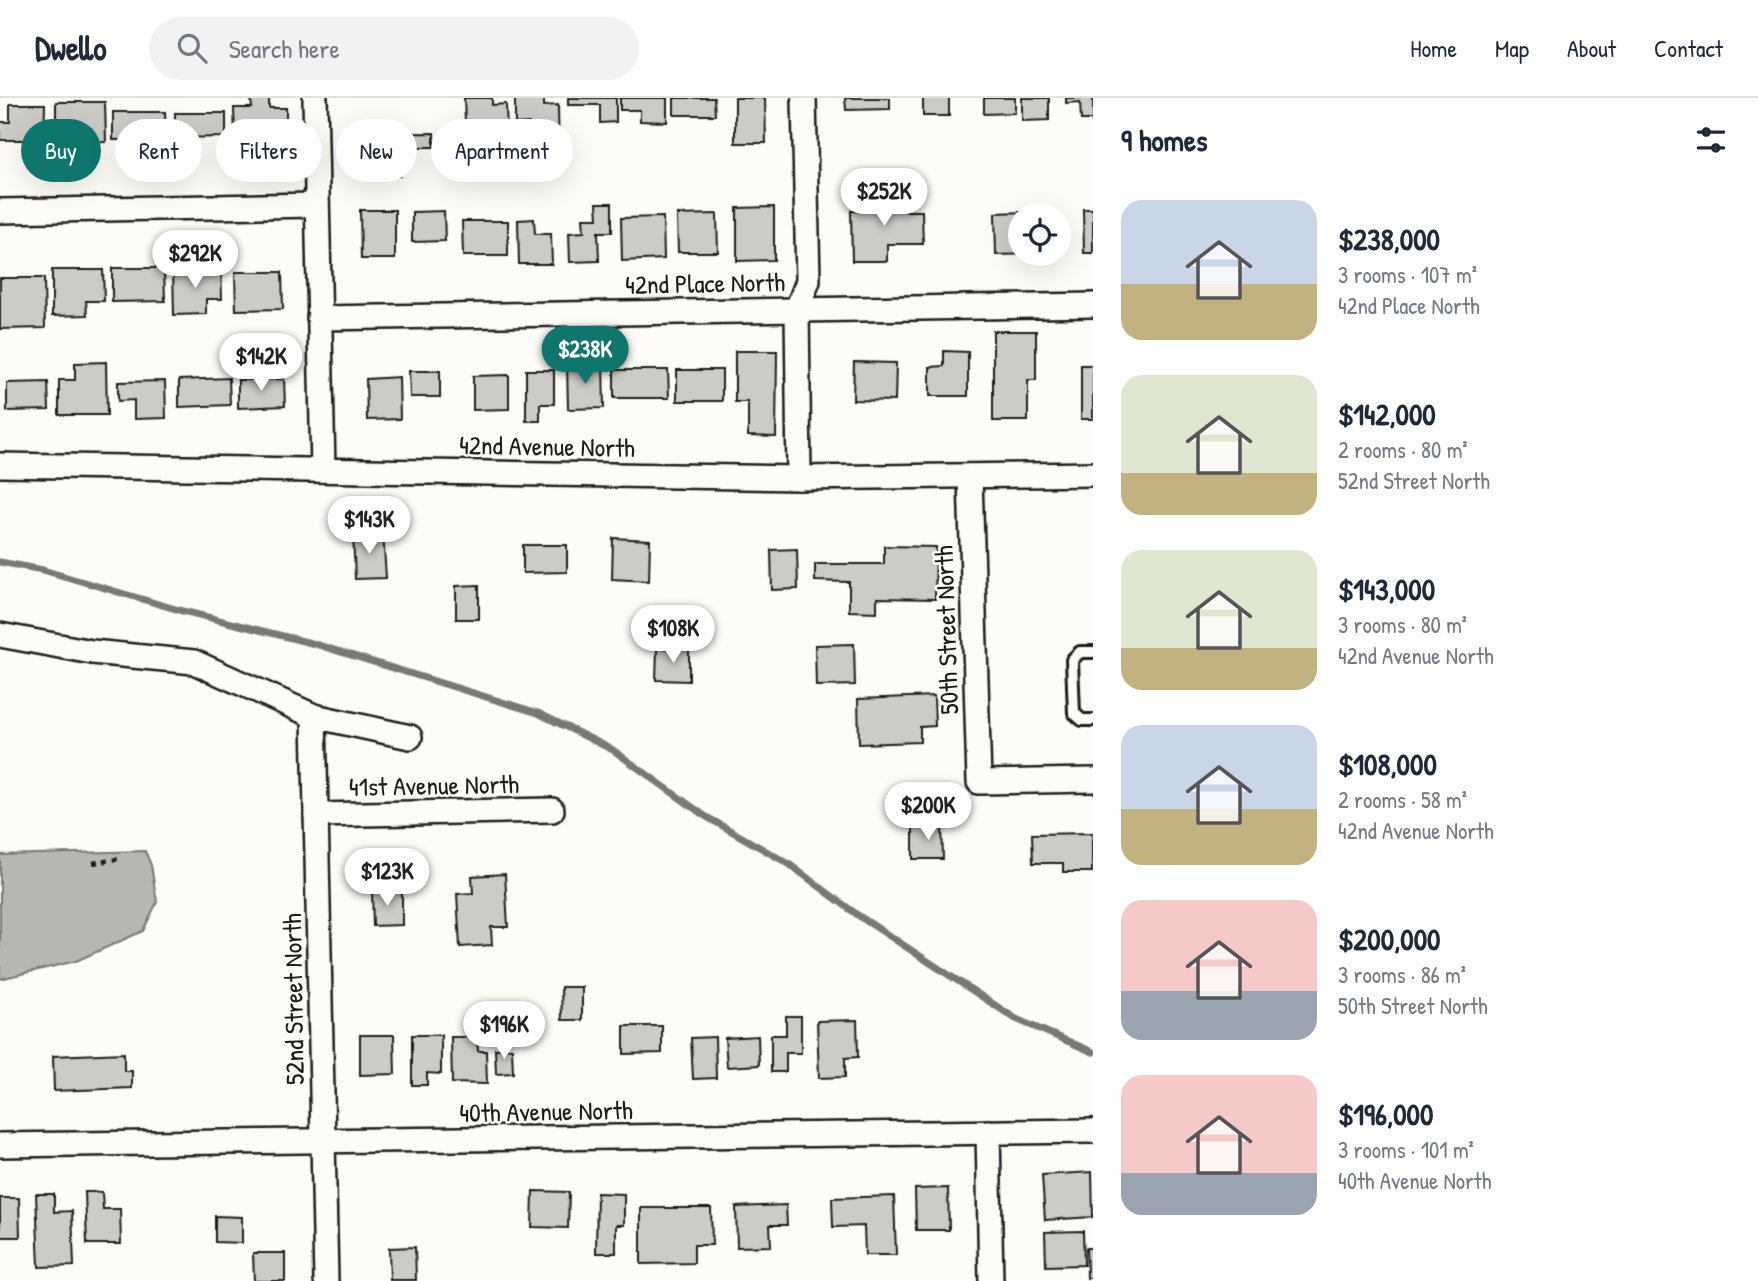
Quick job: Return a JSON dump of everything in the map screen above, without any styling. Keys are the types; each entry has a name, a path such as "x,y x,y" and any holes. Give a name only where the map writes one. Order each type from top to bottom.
{"street":[{"path":"315,98 323,470"},
{"path":"799,478 797,309 808,281 804,98"},
{"path":"0,211 316,205"},
{"name":"42nd Place North","path":"319,318 1093,305"},
{"name":"42nd Avenue North","path":"0,465 799,478 1093,474"},
{"name":"50th Street North","path":"970,476 979,782 1093,780"},
{"path":"0,635 92,652 194,662 314,716 410,737"},
{"name":"52nd Street North","path":"314,716 326,1281"},
{"name":"41st Avenue North","path":"316,815 552,810"},
{"name":"40th Avenue North","path":"0,1145 1093,1131"},
{"path":"988,1132 990,1281"}],"lane":[{"path":"1093,652 1080,652 1072,660 1074,713 1082,720 1093,720"}],"path":[{"path":"93,863 118,859"}],"shaded area":[{"path":"145,851 151,865 157,902 143,931 76,961 0,979 0,855"}],"building":[{"path":"251,98 269,98 269,108 286,108 286,119 234,119 234,108 252,108"},
{"path":"464,98 492,98 492,105 506,104 506,119 465,119"},
{"path":"515,98 544,98 544,106 558,105 558,119 515,119"},
{"path":"568,98 616,98 616,122 600,123 600,105 568,105"},
{"path":"620,98 667,98 667,122 640,121 640,110 620,110"},
{"path":"674,98 714,98 715,115 674,115"},
{"path":"735,98 765,98 766,143 735,143"},
{"path":"845,98 890,98 890,109 846,110"},
{"path":"923,98 949,98 949,116 923,116"},
{"path":"984,98 1015,98 1015,113 984,114"},
{"path":"1022,98 1049,98 1049,120 1022,121"},
{"path":"1066,98 1093,98 1093,120 1081,120 1080,102 1066,103"},
{"path":"56,102 105,102 106,142 101,142 101,119 56,119"},
{"path":"10,104 45,104 45,119 21,119 21,140 0,140 0,122 10,122"},
{"path":"113,112 165,112 165,119 115,119 113,140"},
{"path":"175,113 226,113 226,119 216,119 216,137 202,137 202,119 175,119"},
{"path":"417,133 431,133 431,147 417,147"},
{"path":"905,194 904,211 922,211 923,244 887,244 887,261 852,261 851,211 869,211 869,195"},
{"path":"597,203 612,203 612,232 598,232 599,261 570,262 569,233 584,232 583,218 598,218"},
{"path":"774,207 774,260 737,261 737,208"},
{"path":"1083,209 1093,209 1093,253 1084,253"},
{"path":"360,210 395,210 395,259 361,259"},
{"path":"444,211 445,241 412,242 412,212"},
{"path":"995,213 1008,213 1008,255 996,255"},
{"path":"717,214 718,252 678,252 677,215"},
{"path":"663,217 664,259 622,261 621,218"},
{"path":"534,219 535,234 551,234 552,264 519,264 518,220"},
{"path":"462,221 508,221 508,256 463,256"},
{"path":"112,268 164,268 165,301 112,302"},
{"path":"173,269 221,269 222,299 206,299 206,314 174,315"},
{"path":"52,270 103,270 104,301 86,301 87,315 52,316"},
{"path":"235,272 282,272 283,309 236,310"},
{"path":"0,278 44,278 45,328 0,329"},
{"path":"993,331 1036,331 1036,380 1028,380 1028,421 993,421"},
{"path":"735,351 777,351 776,437 748,436 748,402 735,402"},
{"path":"944,351 968,352 968,396 930,396 930,367 944,366"},
{"path":"106,362 107,415 59,415 59,380 75,380 75,363"},
{"path":"854,362 896,363 895,401 853,400"},
{"path":"567,364 603,364 604,408 568,409"},
{"path":"1081,365 1093,365 1093,419 1081,419"},
{"path":"526,370 554,370 554,404 540,404 540,421 526,421"},
{"path":"614,370 668,370 669,398 614,398"},
{"path":"677,370 722,370 722,401 677,401"},
{"path":"409,371 440,371 440,397 410,397"},
{"path":"509,375 509,409 473,410 473,376"},
{"path":"399,377 400,419 367,420 366,379"},
{"path":"229,378 230,405 179,407 179,380"},
{"path":"284,379 285,406 238,408 238,380"},
{"path":"165,381 166,418 134,419 134,400 118,401 118,382"},
{"path":"48,382 49,410 7,411 7,383"},
{"path":"383,532 386,578 355,579 353,534"},
{"path":"613,538 650,540 649,581 612,579"},
{"path":"523,545 567,545 567,572 523,573"},
{"path":"884,546 936,547 935,599 877,598 877,612 849,611 849,582 815,581 815,564 884,564"},
{"path":"797,549 798,589 772,590 771,550"},
{"path":"479,585 479,619 456,619 456,586"},
{"path":"854,644 855,685 816,686 815,645"},
{"path":"657,648 689,650 689,681 656,680"},
{"path":"934,696 935,726 920,727 920,742 859,744 858,699"},
{"path":"913,824 942,824 943,859 913,859"},
{"path":"1092,833 1092,872 1063,872 1063,863 1033,863 1032,834"},
{"path":"505,874 508,927 491,927 492,945 460,947 457,894 473,893 472,876"},
{"path":"372,890 402,890 402,925 373,926"},
{"path":"561,987 582,987 582,1020 562,1020"},
{"path":"786,1016 801,1016 801,1053 786,1053 786,1072 771,1072 771,1035 786,1035"},
{"path":"857,1020 858,1057 845,1058 845,1077 819,1078 817,1021"},
{"path":"624,1026 662,1026 662,1053 624,1054"},
{"path":"360,1035 394,1035 395,1074 360,1075"},
{"path":"412,1035 441,1035 441,1074 427,1073 427,1085 412,1085"},
{"path":"758,1036 759,1065 727,1067 725,1038"},
{"path":"451,1037 477,1037 478,1051 486,1051 487,1084 452,1083"},
{"path":"715,1037 716,1078 693,1079 691,1038"},
{"path":"512,1048 513,1073 496,1074 495,1049"},
{"path":"124,1053 124,1071 132,1071 132,1088 54,1091 53,1056"},
{"path":"1092,1172 1093,1217 1045,1220 1042,1175"},
{"path":"948,1188 949,1230 916,1230 915,1189"},
{"path":"533,1191 569,1192 568,1228 532,1227"},
{"path":"85,1192 102,1192 103,1209 120,1209 121,1244 87,1244"},
{"path":"597,1193 624,1194 624,1225 616,1225 616,1253 596,1253"},
{"path":"36,1194 54,1194 54,1212 72,1211 74,1266 39,1267"},
{"path":"894,1196 896,1255 865,1255 864,1226 833,1227 832,1198"},
{"path":"0,1198 19,1198 20,1237 0,1237"},
{"path":"786,1205 787,1225 770,1225 771,1246 737,1247 736,1207"},
{"path":"641,1208 711,1208 712,1245 694,1245 694,1263 641,1264"},
{"path":"215,1216 242,1217 242,1243 215,1242"},
{"path":"1083,1231 1084,1265 1046,1266 1045,1232"},
{"path":"415,1247 416,1280 390,1280 389,1248"},
{"path":"1086,1248 1093,1248 1093,1278 1087,1278"},
{"path":"253,1253 285,1253 285,1281 254,1281"}],"waterway":[{"path":"0,562 43,570 179,610 315,644 538,713 613,750 705,816 789,864 859,916 1016,1019 1093,1052"}]}
